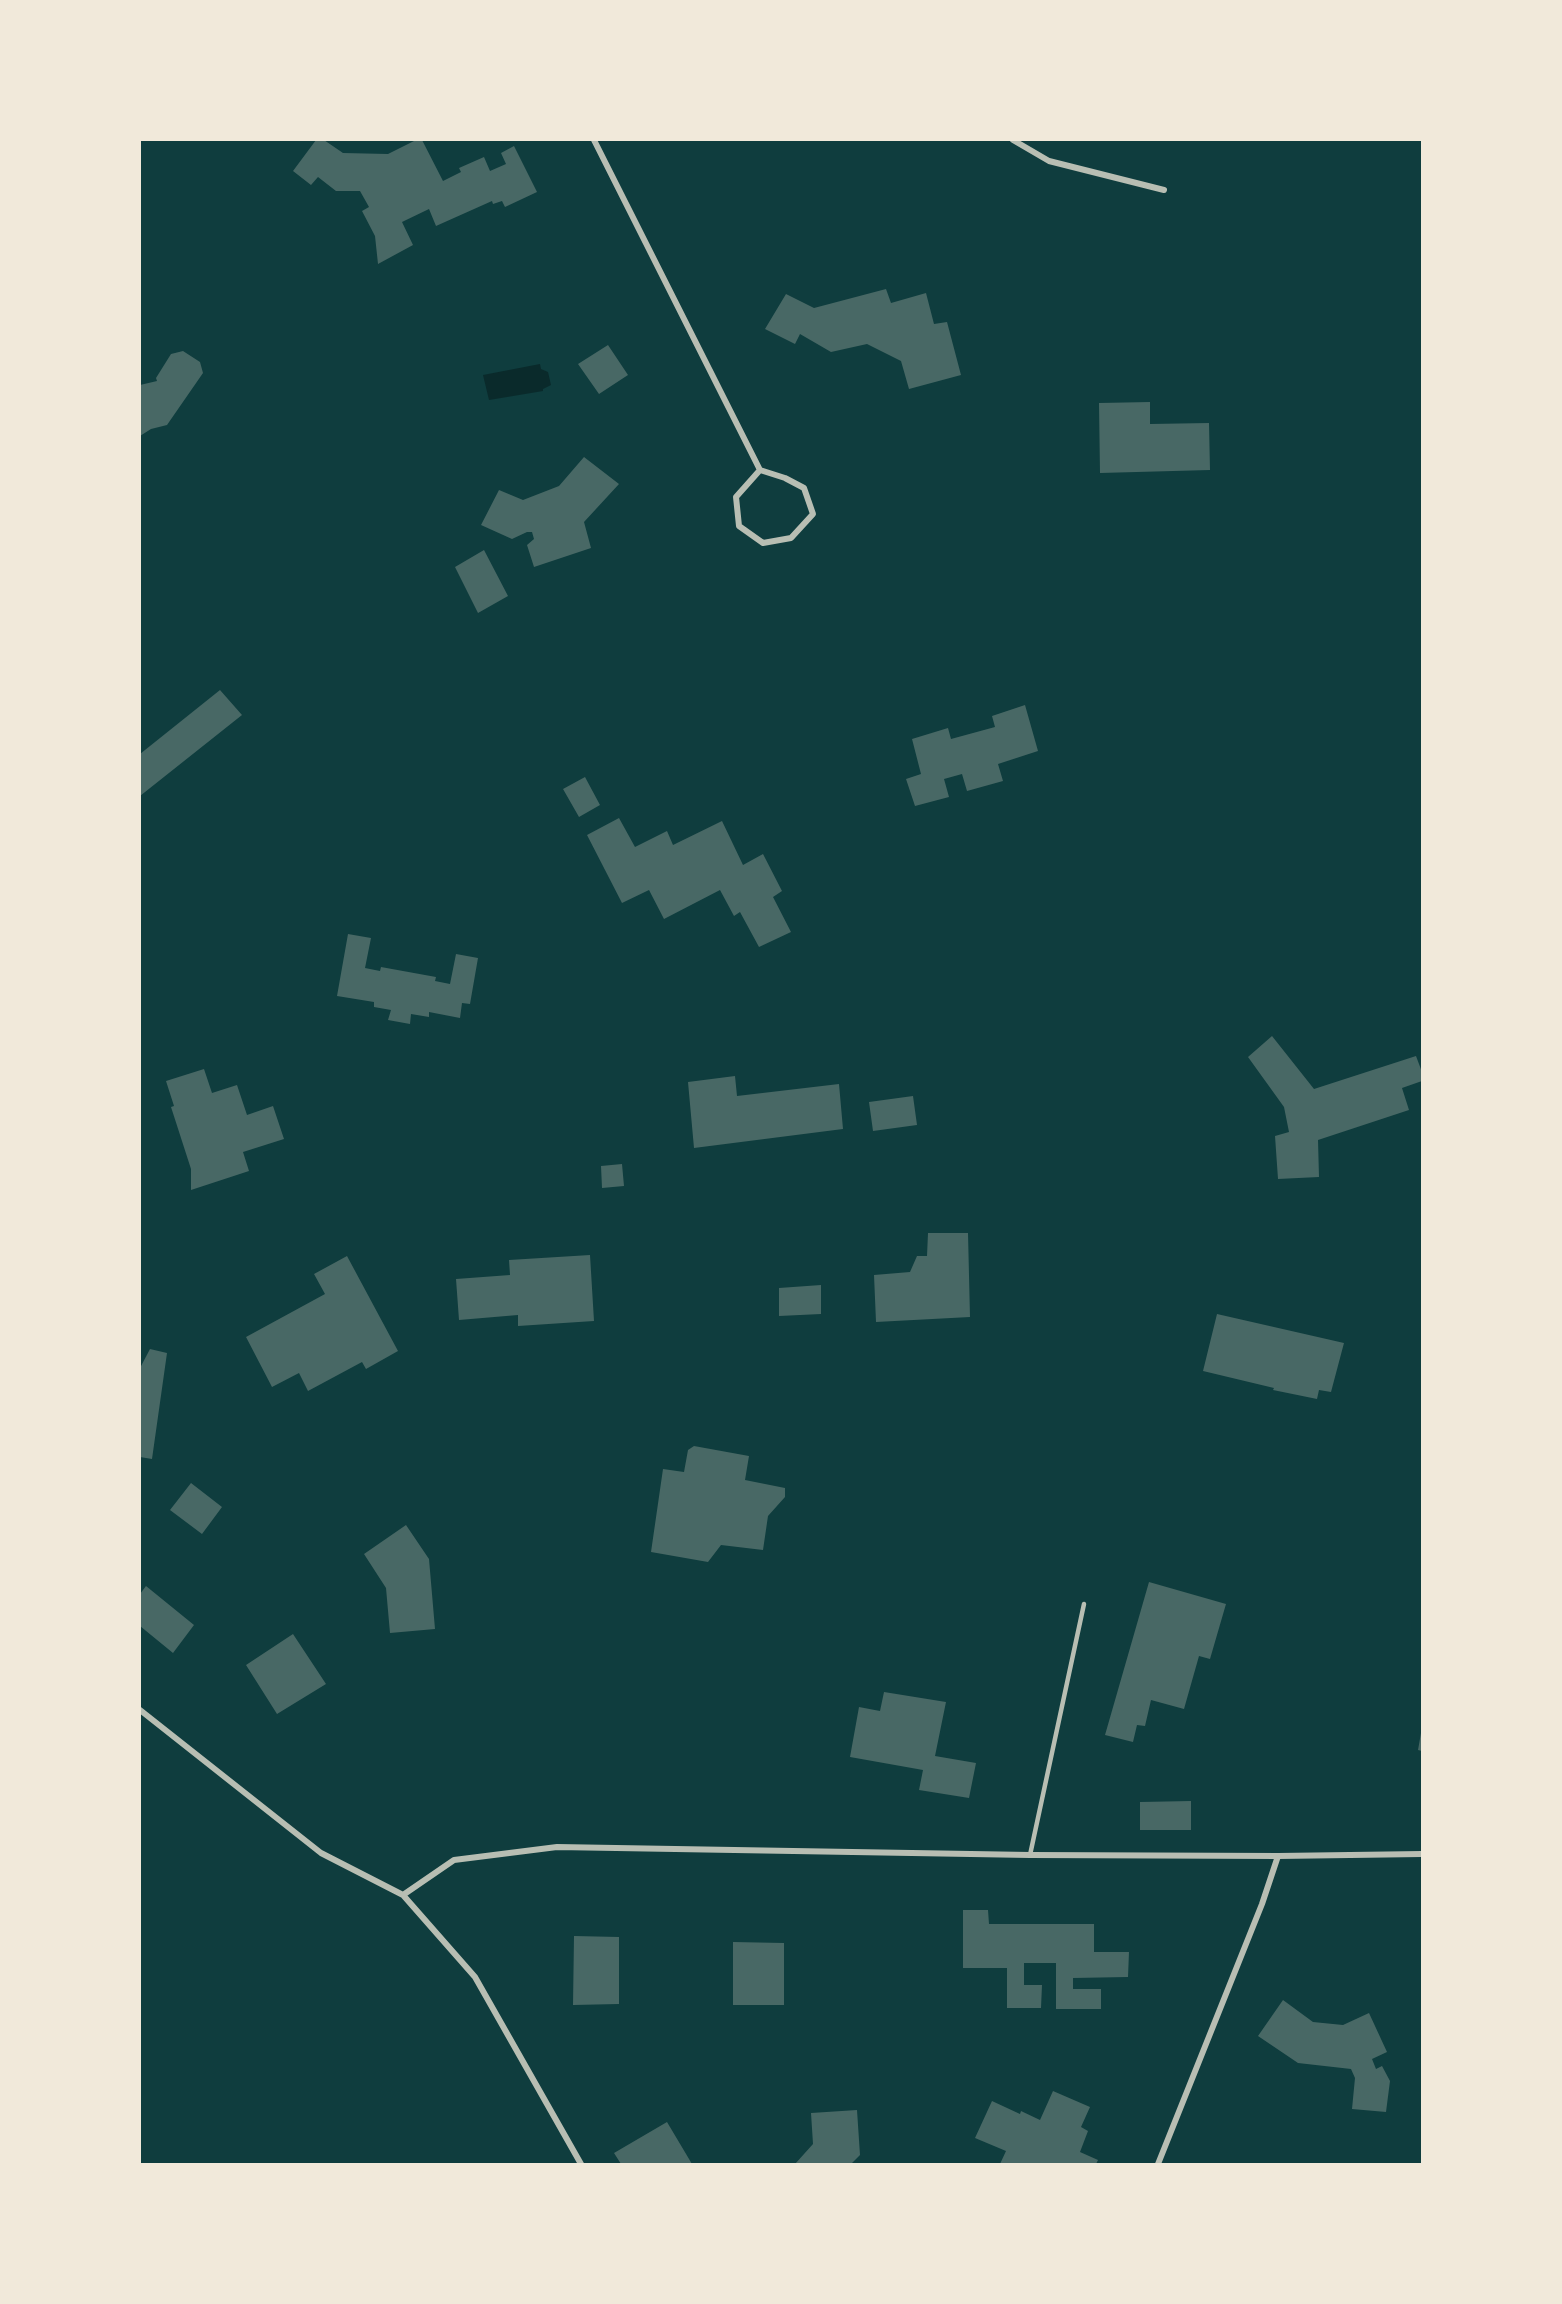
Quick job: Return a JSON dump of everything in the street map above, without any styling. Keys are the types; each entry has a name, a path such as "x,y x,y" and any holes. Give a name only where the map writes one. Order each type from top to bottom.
{"street":[{"path":"594,140 760,470 785,478 804,488 813,514 791,538 763,543 739,526 736,497 760,470"},
{"path":"1013,140 1049,161 1164,190"},
{"path":"140,1710 321,1853 403,1895 475,1977 581,2164"},
{"path":"403,1895 454,1860 557,1847 1030,1855 1422,1854"},
{"path":"1158,2164 1258,1914 1278,1856"}],"lane":[{"path":"1030,1855 1084,1604"}],"water":[{"path":"540,364 541,369 548,372 551,385 543,391 489,400 483,375"}],"building":[{"path":"316,140 324,140 343,153 388,154 416,140 422,140 443,181 461,172 459,168 484,157 490,171 506,164 501,153 514,146 537,192 505,207 502,201 493,204 492,201 436,226 429,209 402,222 413,245 378,264 375,236 362,211 369,207 360,191 336,191 318,177 311,185 293,171"},
{"path":"886,289 891,303 926,293 934,324 947,322 961,375 909,389 901,361 867,344 831,352 800,334 795,344 765,329 786,294 814,308"},
{"path":"608,345 628,375 599,394 578,364"},
{"path":"183,351 200,362 203,373 167,425 151,429 140,436 140,385 157,381 156,378 171,354"},
{"path":"1150,402 1150,424 1209,423 1210,470 1100,473 1099,403"},
{"path":"584,457 619,484 584,522 591,548 534,567 527,545 534,539 532,532 512,539 481,525 499,490 523,500 559,486"},
{"path":"484,550 508,596 478,613 455,567"},
{"path":"220,690 242,715 140,796 140,754"},
{"path":"1025,705 1038,751 998,764 1003,781 967,791 962,774 944,779 949,797 915,806 906,779 921,774 912,739 948,728 951,739 995,727 992,716"},
{"path":"585,777 600,805 579,817 563,789"},
{"path":"619,818 635,847 667,831 673,845 722,821 743,865 763,854 782,891 773,897 791,932 759,947 740,912 734,916 720,890 664,919 649,890 622,903 587,835"},
{"path":"348,934 371,938 365,968 380,971 381,967 436,977 435,981 450,984 456,954 478,958 470,1004 462,1003 460,1018 429,1012 429,1017 411,1014 410,1024 388,1020 391,1010 374,1007 374,1002 337,996"},
{"path":"1272,1036 1314,1089 1416,1056 1422,1072 1422,1081 1402,1088 1409,1110 1318,1140 1319,1177 1278,1179 1275,1136 1289,1132 1284,1107 1248,1057"},
{"path":"204,1069 212,1093 237,1085 247,1115 273,1106 284,1139 243,1152 249,1171 191,1190 191,1169 171,1107 174,1106 166,1081"},
{"path":"735,1076 737,1096 839,1084 843,1129 694,1148 688,1082"},
{"path":"913,1096 917,1125 873,1131 869,1102"},
{"path":"622,1164 624,1186 602,1188 601,1166"},
{"path":"928,1233 968,1233 970,1317 876,1322 874,1275 910,1272 917,1256 927,1256"},
{"path":"590,1255 594,1321 518,1326 518,1315 459,1320 456,1279 510,1275 509,1260"},
{"path":"347,1256 398,1351 366,1369 362,1362 308,1391 299,1373 272,1387 246,1337 325,1294 314,1274"},
{"path":"821,1285 821,1314 779,1316 779,1288"},
{"path":"1217,1314 1344,1343 1331,1392 1319,1390 1317,1399 1203,1371"},
{"path":"150,1349 167,1353 152,1459 140,1457 140,1368"},
{"path":"694,1446 749,1456 745,1480 785,1488 785,1497 768,1516 763,1550 721,1545 708,1562 651,1552 663,1469 684,1472 688,1450"},
{"path":"191,1483 222,1507 202,1534 170,1510"},
{"path":"406,1525 429,1559 435,1629 390,1633 386,1588 364,1554"},
{"path":"1149,1582 1226,1604 1210,1659 1199,1656 1184,1709 1151,1700 1145,1726 1137,1725 1133,1742 1105,1735"},
{"path":"146,1586 194,1625 173,1653 140,1626 140,1594"},
{"path":"293,1634 326,1684 277,1714 246,1665"},
{"path":"884,1692 946,1702 935,1756 976,1763 969,1798 919,1790 923,1770 850,1757 859,1707 880,1711"},
{"path":"1422,1733 1422,1751 1418,1750"},
{"path":"1191,1801 1191,1830 1140,1830 1140,1802"},
{"path":"963,1910 988,1910 989,1924 1094,1924 1094,1952 1129,1952 1128,1977 1073,1978 1073,1989 1101,1989 1101,2009 1056,2009 1056,1963 1024,1963 1024,1985 1042,1985 1041,2008 1007,2008 1007,1968 963,1968"},
{"path":"574,1936 619,1937 619,2004 573,2005"},
{"path":"733,1942 784,1943 784,2005 733,2005"},
{"path":"1283,2000 1313,2022 1343,2025 1369,2013 1387,2052 1372,2059 1376,2069 1382,2066 1390,2081 1386,2112 1352,2109 1355,2078 1351,2069 1298,2063 1258,2036"},
{"path":"1053,2091 1090,2107 1081,2127 1088,2131 1080,2152 1098,2160 1096,2164 1000,2164 1006,2151 975,2138 992,2101 1040,2120"},
{"path":"857,2110 860,2155 851,2164 795,2164 813,2144 811,2113"},
{"path":"667,2122 692,2164 621,2164 614,2153"}]}
